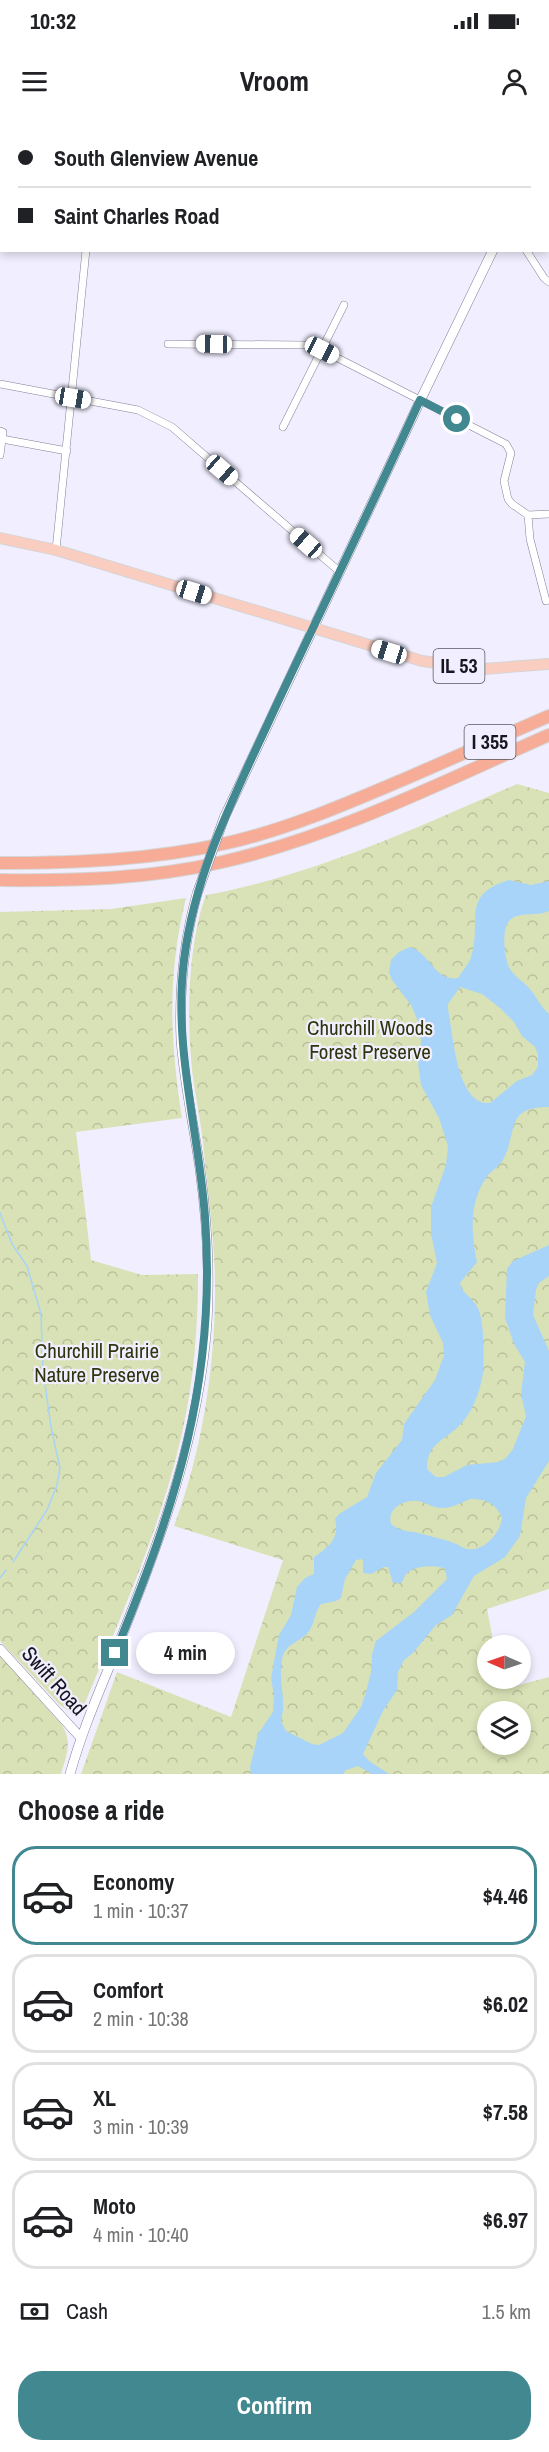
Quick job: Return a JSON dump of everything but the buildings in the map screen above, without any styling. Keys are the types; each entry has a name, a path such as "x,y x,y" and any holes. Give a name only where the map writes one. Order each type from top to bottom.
{"highway":[{"name":"I 355","path":"0,863 101,862 164,855 228,843 344,805 549,716"},
{"name":"I 355","path":"0,880 107,879 223,862 315,835 549,735"}],"main road":[{"path":"70,1774 81,1738 164,1525 190,1436 201,1379 207,1310 208,1261 203,1197 184,1069 181,1030 184,960 197,894 224,818 492,252"},
{"name":"IL 53","path":"0,538 56,550 434,664 506,669 549,664"},
{"name":"Swift Road","path":"0,1649 81,1738"}],"street":[{"path":"56,550 86,252"},
{"path":"527,252 549,282"},
{"path":"283,427 344,305"},
{"path":"168,344 306,345 322,350 506,444 510,448 511,458 504,481 506,494 512,504 528,515 549,514"},
{"path":"0,384 138,410 166,423 340,572"},
{"path":"0,431 3,432 0,454"},
{"path":"2,439 67,451"},
{"path":"528,515 530,539 546,601"}],"green space":[{"name":"Churchill Woods Forest Preserve","path":"517,784 549,793 549,1589 487,1609 492,1635 477,1635 477,1689 531,1689 531,1682 549,1677 549,1774 81,1774 117,1672 231,1717 283,1560 174,1526 199,1442 209,1385 214,1327 213,1240 203,1143 192,1069 189,1018 193,953 200,913 206,895 247,886 326,863"},
{"name":"Churchill Prairie Nature Preserve","path":"186,898 176,954 172,1008 175,1062 182,1118 76,1132 91,1260 142,1275 198,1274 192,1374 182,1433 163,1503 125,1606 83,1708 80,1712 71,1713 60,1705 0,1641 0,912 111,909"},
{"path":"0,1656 62,1725 68,1744 61,1774 0,1774"}],"water":[{"path":"509,880 531,885 549,881 549,911 514,917 507,924 504,944 510,969 529,988 549,1014 549,1107 535,1108 520,1115 504,1158 480,1187 473,1219 473,1241 477,1262 460,1283 476,1305 481,1318 483,1373 480,1388 471,1409 458,1427 436,1444 430,1454 427,1469 436,1477 444,1477 467,1465 499,1462 506,1458 513,1449 526,1416 521,1394 525,1362 514,1344 505,1318 507,1269 513,1261 549,1245 549,1276 539,1283 536,1290 533,1315 549,1351 549,1461 526,1498 520,1536 505,1557 474,1576 452,1615 436,1625 413,1653 404,1660 398,1672 397,1690 383,1711 363,1754 369,1761 389,1774 372,1774 358,1766 346,1770 343,1774 251,1774 250,1767 258,1734 273,1712 274,1696 271,1678 279,1635 291,1615 297,1587 305,1578 314,1574 314,1557 324,1550 335,1537 335,1519 339,1514 367,1497 376,1473 402,1440 404,1424 435,1380 444,1355 443,1343 430,1315 426,1292 437,1263 431,1233 431,1207 446,1165 448,1146 439,1118 421,1085 418,1064 421,1041 418,1021 411,1005 392,980 389,972 391,960 399,952 410,947 423,955 444,976 458,978 471,957 478,902 484,893","holes":["460,987 482,994 500,1008 514,1022 522,1036 535,1047 538,1054 538,1067 532,1075 517,1081 490,1103 479,1101 470,1093 458,1066 448,1004","470,1499 489,1502 502,1517 499,1529 486,1544 467,1549 446,1540 402,1530 391,1524 390,1518 394,1509 402,1503 419,1501 442,1508","363,1559 363,1573 371,1574 388,1567 393,1583 401,1583 409,1571 425,1567 445,1569 447,1579 414,1612 376,1641 372,1654 371,1672 361,1707 343,1733 319,1745 312,1744 286,1731 281,1721 283,1655 310,1630 321,1604 341,1598 345,1579 356,1560"]}],"waterway":[{"path":"0,1213 12,1244 27,1266 41,1314 43,1370 51,1427 60,1468 57,1485 47,1510 13,1562"},
{"path":"0,1578 6,1570"}],"route":[{"path":"115,1653 177,1485 190,1436 203,1363 208,1280 207,1237 181,1039 184,960 199,885 230,806 420,400 457,419"}]}
